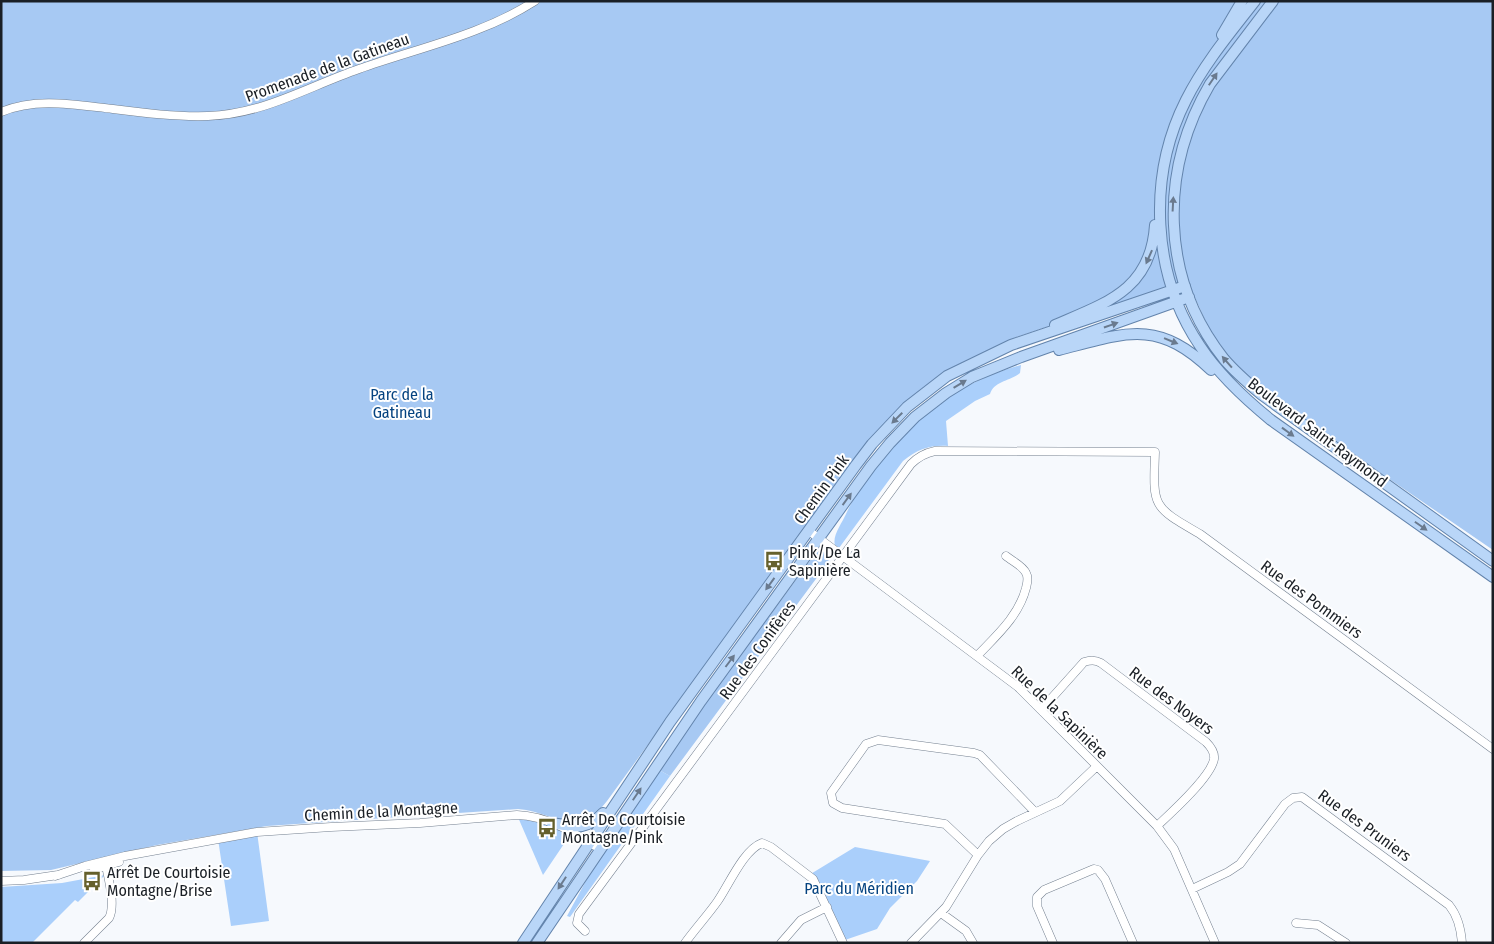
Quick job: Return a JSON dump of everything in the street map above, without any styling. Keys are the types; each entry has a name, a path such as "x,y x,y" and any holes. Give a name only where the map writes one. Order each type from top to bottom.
{"main road":[{"path":"1193,87 1242,1"},
{"name":"Boulevard Saint-Raymond","path":"1255,1 1211,59 1193,87 1178,118 1166,155 1160,192 1161,236 1173,291 1189,328 1205,353 1250,402 1279,425 1493,577"},
{"name":"Boulevard Saint-Raymond","path":"1273,1 1210,84 1193,117 1184,143 1174,190 1173,226 1178,264 1189,297 1210,339 1224,360 1241,377 1270,401 1493,561"},
{"path":"1011,345 1108,302 1133,282 1143,269 1153,247 1160,192"},
{"name":"Chemin Pink","path":"523,943 670,722 872,444 908,407 947,376 1011,345 1185,286"},
{"name":"Chemin Pink","path":"537,943 710,688 876,459 915,417 946,393 972,378 1021,357 1189,297"},
{"path":"1021,357 1129,334 1155,335 1188,349 1250,402"},
{"path":"552,823 577,827 594,822 602,814 670,722"}],"street":[{"name":"Promenade de la Gatineau","path":"1,112 13,107 56,102 159,114 208,116 252,110 304,92 356,70 490,25 535,1"},
{"name":"Rue des Conifères","path":"585,931 577,923 578,914 911,464 936,451 1155,452"},
{"name":"Rue des Pommiers","path":"1155,452 1154,496 1159,507 1164,512 1200,534 1493,749"},
{"name":"Rue de la Sapinière","path":"809,531 1018,687 1157,826 1174,849 1215,943"},
{"path":"977,656 1017,612 1023,599 1028,578 1024,570 1006,556"},
{"name":"Rue des Noyers","path":"1042,710 1084,662 1090,660 1101,663 1206,742 1214,753 1210,768 1184,802 1157,826"},
{"path":"978,854 945,824 842,808 833,803 831,793 866,744 878,740 980,755 1035,812"},
{"path":"911,943 941,913 989,840 1003,829 1066,797 1097,766"},
{"name":"Rue des Pruniers","path":"1192,888 1228,872 1240,864 1285,804 1293,798 1302,797 1449,905 1459,924 1462,943"},
{"name":"Chemin de la Montagne","path":"1,880 24,880 56,876 125,856 257,832 420,823 517,815 531,816 552,823 600,849"},
{"path":"685,943 718,901 728,881 752,849 762,843 771,847 813,879 843,943"},
{"path":"84,943 112,913 106,863"},
{"path":"1053,943 1037,906 1037,897 1044,890 1094,869 1098,870 1105,879 1133,943"},
{"path":"781,943 801,920 827,907"},
{"path":"941,913 966,931 973,943"},
{"path":"1296,923 1318,925 1346,943"}],"green space":[{"name":"Parc de la Gatineau","path":"1,1 1493,1 1493,550 1287,409 1251,380 1228,356 1210,331 1187,280 1014,338 954,367 912,398 852,464 607,801 596,813 585,820 565,821 518,809 267,826 157,845 51,870 1,871"},
{"path":"1021,365 1020,373 1016,376 995,386 990,394 975,401 946,421 948,446 935,446 924,449 903,461 839,548 835,545 836,534 855,497 887,453 919,419 937,405 976,382"},
{"path":"819,551 825,552 828,555 827,564 670,776 659,770 703,706"},
{"path":"659,770 670,776 570,917 567,916 588,877"},
{"path":"517,815 572,832 543,875"},
{"path":"257,832 269,921 231,926 218,839"},
{"name":"Parc du Méridien","path":"855,847 930,861 917,881 890,908 877,929 842,941 809,875"},
{"path":"105,875 78,902 75,900 32,943 1,943 1,887 62,883"}],"place":[{"name":"Pink/De La Sapinière","path":"774,561"},
{"name":"Arrêt De Courtoisie Montagne/Pink","path":"547,828"},
{"name":"Arrêt De Courtoisie Montagne/Brise","path":"92,881"}]}
